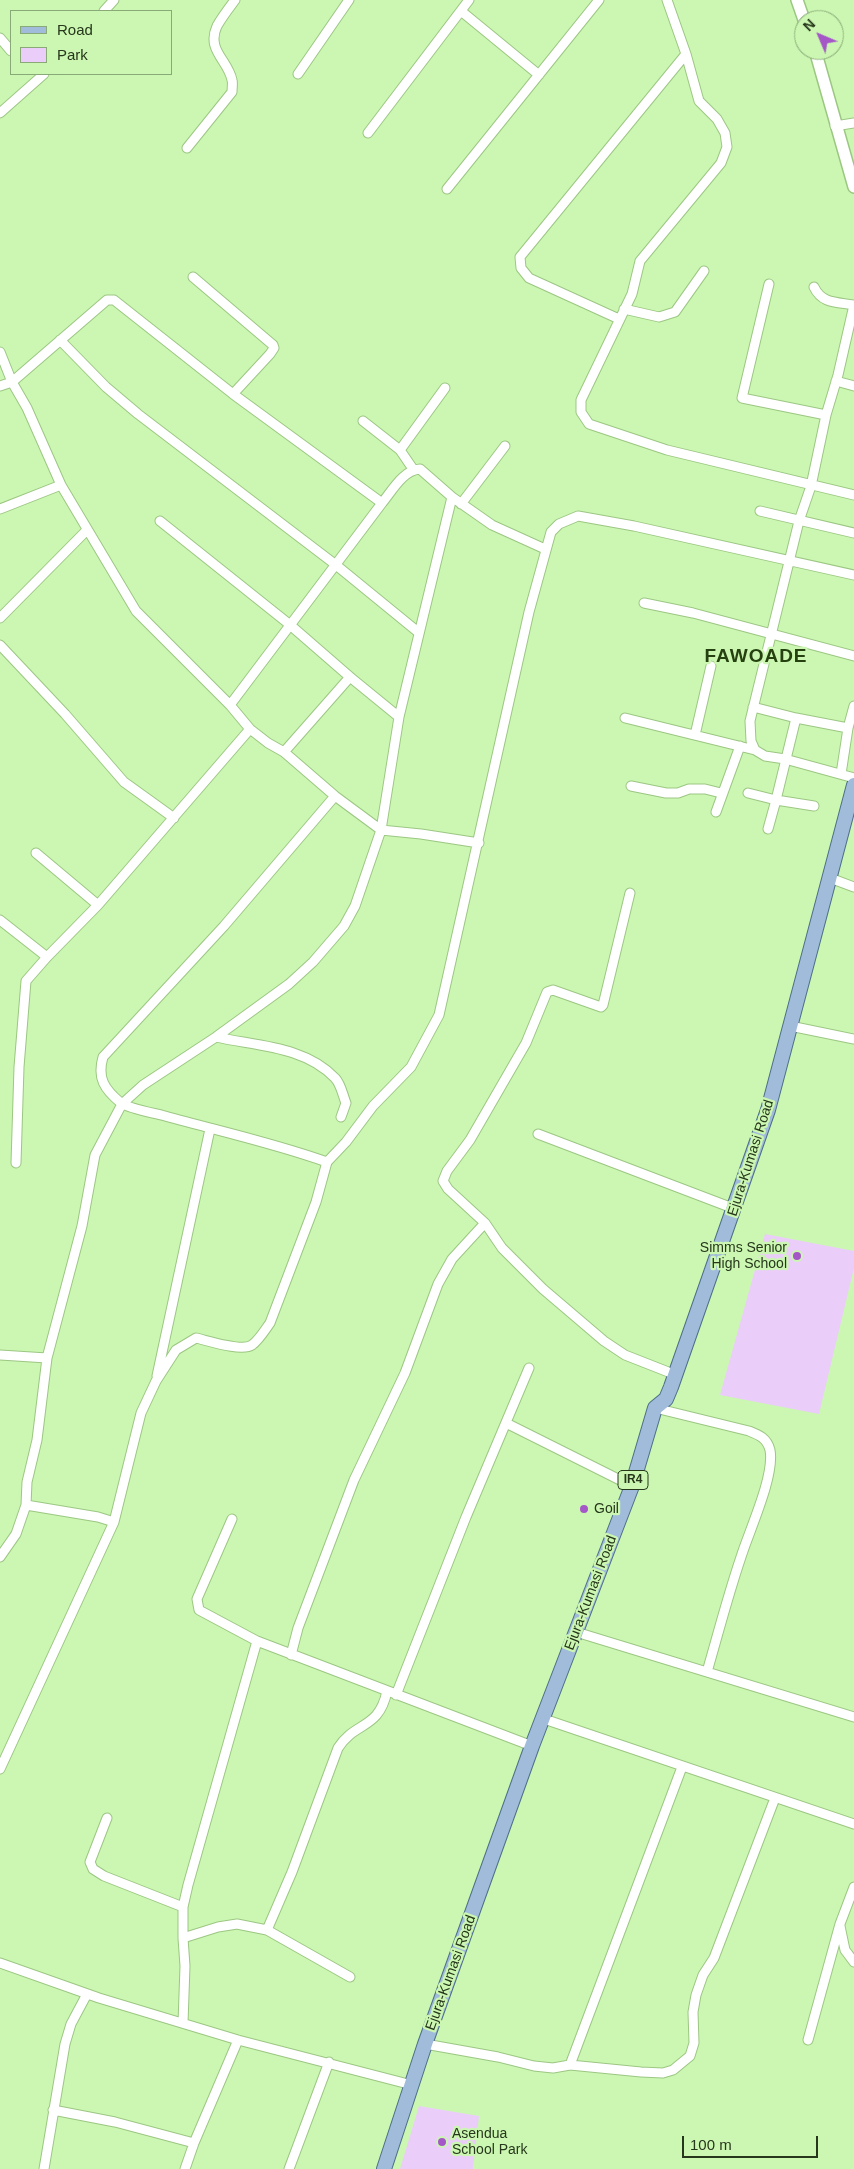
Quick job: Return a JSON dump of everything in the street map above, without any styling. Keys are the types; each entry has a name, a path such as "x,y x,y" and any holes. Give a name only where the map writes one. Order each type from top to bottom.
{"main road":[{"name":"Ejura-Kumasi Road","path":"384,2169 425,2044 532,1746 544,1719 632,1486 655,1408 666,1399 676,1375 735,1209 768,1110 854,785"}],"street":[{"path":"105,10 114,0"},
{"path":"187,148 232,92 232,80 226,66 216,54 215,41 216,27 235,0"},
{"path":"298,74 349,0"},
{"path":"368,133 469,0"},
{"path":"447,189 599,0"},
{"path":"667,0 686,54 699,102 717,119 725,133 727,147 721,163 640,261 632,294 581,400 581,412 589,424 667,450 854,495"},
{"path":"461,11 539,75"},
{"path":"0,38 10,50"},
{"path":"619,320 529,278 521,268 520,257 686,54"},
{"path":"818,60 854,187"},
{"path":"0,113 38,76"},
{"path":"835,126 854,123"},
{"path":"624,309 660,317 674,312 704,271"},
{"path":"193,277 274,345 270,354 233,394"},
{"path":"770,284 742,398 826,415"},
{"path":"755,750 751,741 750,721 798,521 811,486 826,415 854,305 825,300 818,296 814,287"},
{"path":"0,386 12,382 107,300 114,300 233,394 382,503"},
{"path":"60,340 106,387 138,414 336,565 418,632"},
{"path":"0,352 12,382 28,408 61,485 136,611 230,705 250,729 268,743 284,752 335,796 382,830 479,843"},
{"path":"836,381 854,386"},
{"path":"400,450 445,388"},
{"path":"363,421 400,450 413,469"},
{"path":"461,504 506,446"},
{"path":"230,705 289,624 382,503 406,474 413,469 420,469 461,504 492,525 545,549"},
{"path":"0,510 61,485"},
{"path":"0,1564 0,1557 16,1534 26,1505 47,1358 82,1226 95,1155 122,1104 143,1085 216,1037 290,984 313,962 344,926 355,906 382,830 399,716 452,497"},
{"path":"760,511 854,533"},
{"path":"0,1769 114,1522 141,1413 156,1381 176,1350 196,1338 245,1348 253,1345 260,1336 270,1323 316,1202 327,1162 346,1142 373,1106 411,1067 439,1015 460,917 479,843 529,612 551,532 559,524 578,516 789,559 854,575"},
{"path":"160,521 289,624 350,677 399,716"},
{"path":"0,618 87,530"},
{"path":"644,602 693,613 854,656"},
{"path":"0,645 65,714 124,782 174,818"},
{"path":"0,661 8,655"},
{"path":"695,735 711,666"},
{"path":"284,752 350,677"},
{"path":"841,774 848,728 854,706"},
{"path":"754,707 796,718 848,728"},
{"path":"625,718 740,746 755,750 765,756 784,759 854,778"},
{"path":"768,829 784,759 796,718"},
{"path":"16,1163 19,1066 26,981 46,957 98,905 250,729"},
{"path":"716,812 721,793 740,746"},
{"path":"631,786 666,793 678,793 689,789 705,789 721,793"},
{"path":"748,794 814,806"},
{"path":"327,1162 274,1144 210,1129 122,1104 102,1080 99,1071 102,1057 224,926 335,796"},
{"path":"36,853 98,905"},
{"path":"830,878 854,887"},
{"path":"630,893 603,1005 601,1006 553,990 547,992 526,1043 470,1140 447,1171 443,1181 448,1189 485,1223 502,1248 543,1289 604,1341 625,1355 676,1375"},
{"path":"0,920 46,957"},
{"path":"790,1026 854,1039"},
{"path":"216,1037 298,1053 320,1066 336,1079 346,1103 341,1117"},
{"path":"156,1381 210,1129"},
{"path":"538,1134 735,1209"},
{"path":"291,1655 298,1628 354,1480 405,1373 438,1284 452,1259 485,1223"},
{"path":"0,1355 47,1358"},
{"path":"396,1695 466,1517 529,1368"},
{"path":"655,1408 749,1430 762,1436 767,1442 770,1452 770,1472 741,1556 706,1672"},
{"path":"506,1423 632,1486"},
{"path":"26,1505 98,1517 114,1522"},
{"path":"232,1518 197,1599 199,1610 257,1641 291,1655 532,1746"},
{"path":"576,1632 854,1717"},
{"path":"183,2023 185,1979 183,1907 257,1641"},
{"path":"267,1930 292,1872 338,1748 343,1740 379,1714 384,1706 387,1691"},
{"path":"544,1719 854,1824"},
{"path":"570,2066 682,1767"},
{"path":"425,2044 498,2057 534,2066 554,2068 570,2066 664,2073 673,2070 690,2056 694,2043 693,2012 696,1995 703,1975 714,1958 775,1798"},
{"path":"107,1818 90,1862 93,1869 104,1876 183,1907"},
{"path":"808,2040 840,1924 854,1887"},
{"path":"183,1938 218,1926 237,1924 267,1930 350,1977"},
{"path":"840,1924 845,1950 854,1962"},
{"path":"0,1962 87,1994 238,2040 412,2085"},
{"path":"44,2169 65,2044 71,2024 87,1994"},
{"path":"185,2169 194,2143 238,2040"},
{"path":"289,2169 329,2062"},
{"path":"54,2110 115,2122 194,2143"}],"green space":[{"path":"765,1234 854,1251 854,1268 819,1414 720,1395"},
{"name":"Asendua School Park","path":"419,2106 479,2116 473,2169 400,2169"}],"place":[{"name":"Simms Senior High School","path":"797,1256"},
{"name":"Goil","path":"584,1509"},
{"name":"Asendua School Park","path":"442,2142"}],"district":[{"name":"FAWOADE","path":"756,657"}]}
